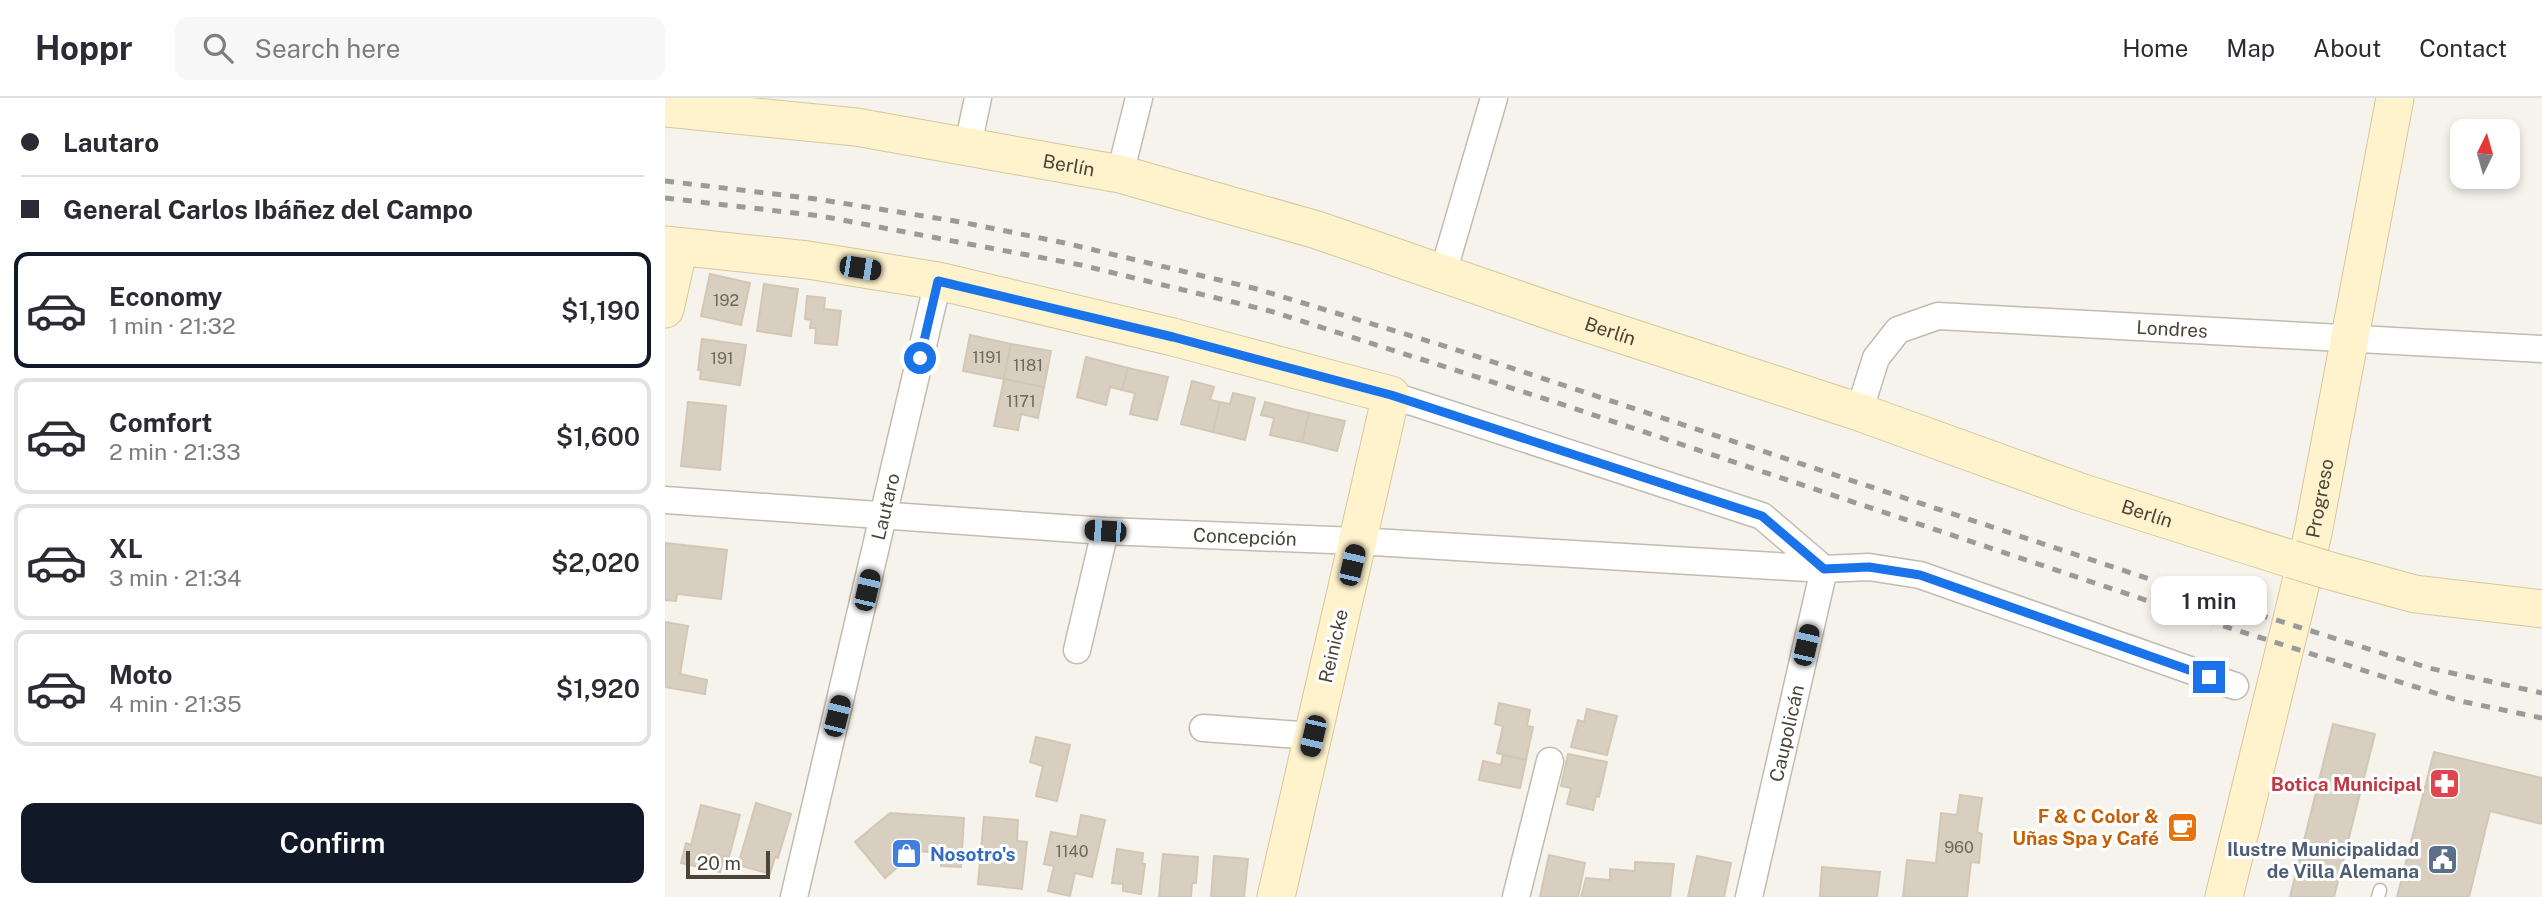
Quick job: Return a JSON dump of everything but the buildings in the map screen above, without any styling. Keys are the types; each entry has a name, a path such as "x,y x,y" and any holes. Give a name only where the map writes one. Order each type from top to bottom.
{"street":[{"path":"968,145 978,98"},
{"path":"1120,174 1139,98"},
{"path":"1443,273 1494,98"},
{"name":"Progreso","path":"2224,897 2313,533 2395,98"},
{"name":"Berlín","path":"665,108 747,106 1120,174 1317,230 1568,317 1859,412 2083,493 2291,559 2415,594 2542,609"},
{"path":"665,309 672,246 807,260 938,281 1173,337 1391,395 1762,516 1824,569"},
{"name":"Lautaro","path":"794,897 938,281"},
{"name":"Londres","path":"1859,412 1876,358 1898,330 1938,316 2542,349"},
{"name":"Reinicke","path":"1276,897 1391,395"},
{"name":"Concepción","path":"665,500 1105,531 1357,541 1824,569 1869,567 1920,575 2235,686"},
{"path":"1077,650 1105,531"},
{"name":"Caupolicán","path":"1749,897 1824,569"},
{"path":"1203,728 1313,736"},
{"path":"1516,897 1550,761"}],"railway":[{"path":"665,181 816,199 961,222 1065,243 1257,289 1451,348 2219,602 2429,668 2542,693"},
{"path":"665,198 821,216 1081,265 1270,311 1552,401 2211,622 2460,701 2542,718"}],"place":[{"name":"Botica Municipal","path":"2445,784"},
{"name":"F & C Color & Uñas Spa y Café","path":"2182,827"},
{"name":"Nosotro's","path":"907,854"},
{"name":"Ilustre Municipalidad de Villa Alemana","path":"2442,860"}],"route":[{"path":"920,358 938,281 1173,337 1391,395 1762,516 1824,569 1869,567 1920,575 2209,677"}]}
